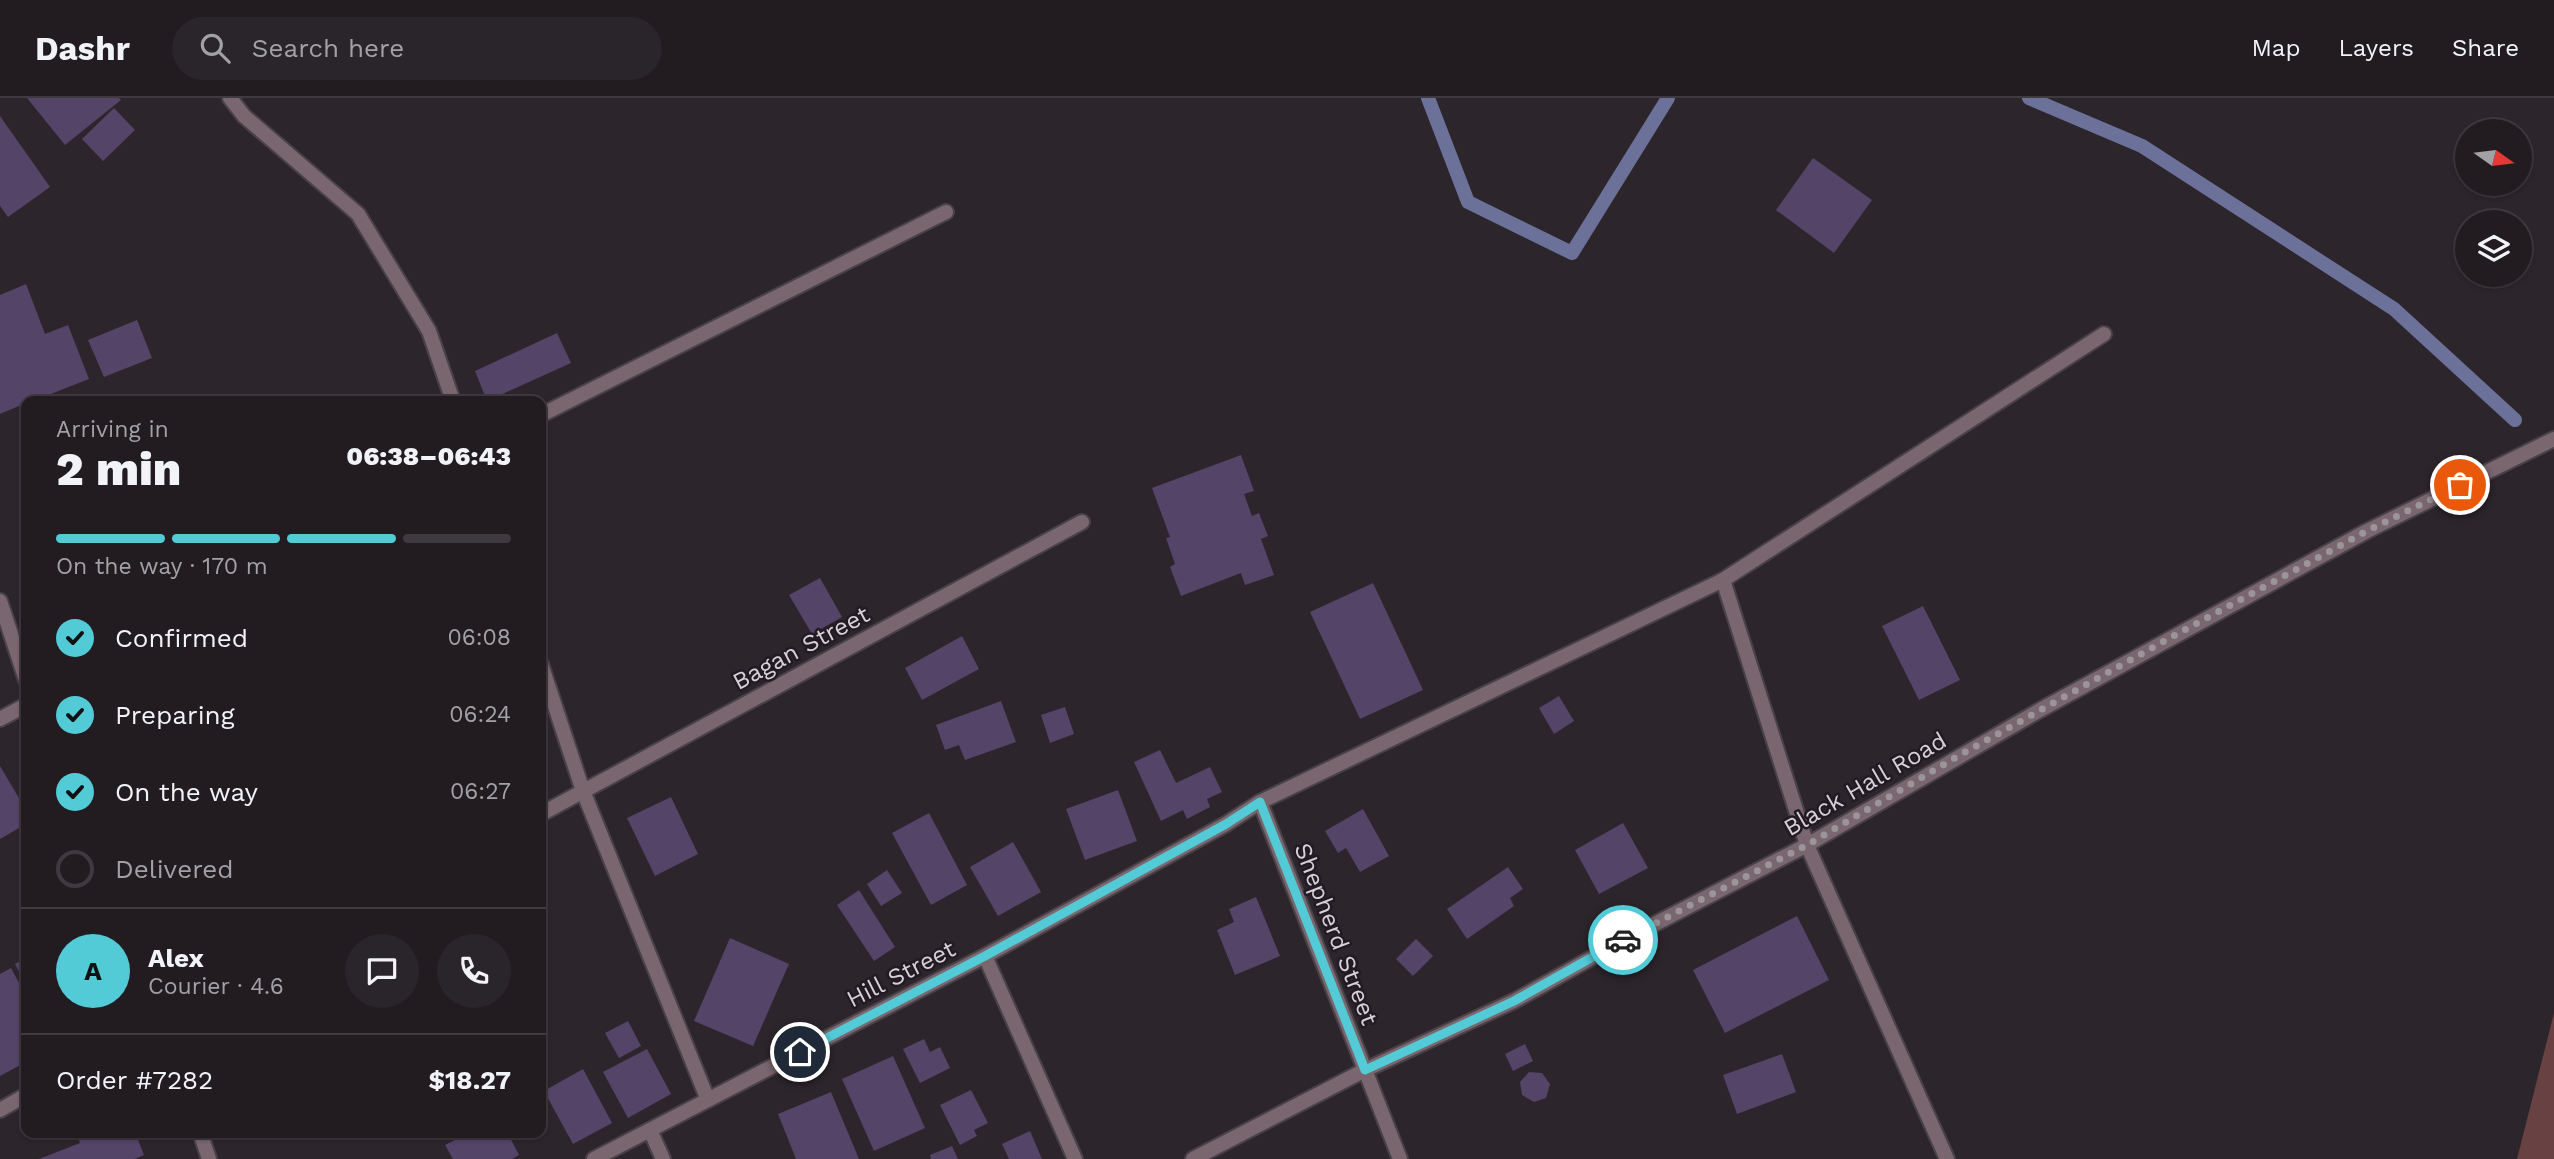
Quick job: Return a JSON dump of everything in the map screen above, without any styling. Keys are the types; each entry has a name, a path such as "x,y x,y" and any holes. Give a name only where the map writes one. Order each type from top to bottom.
{"street":[{"path":"230,98 244,116 358,214 429,331 451,396"},
{"path":"546,412 946,212"},
{"path":"1260,802 1723,580 2104,334"},
{"name":"Black Hall Road","path":"1193,1159 1365,1070 1514,1001 1622,941 1807,845 1962,754 2367,531 2554,439"},
{"name":"Bagan Street","path":"546,811 1082,522"},
{"path":"1723,580 1807,845 1947,1159"},
{"path":"0,601 21,665"},
{"path":"546,679 583,791 708,1100"},
{"path":"0,719 21,708"},
{"name":"Hill Street","path":"594,1159 985,956 1226,824 1260,802"},
{"name":"Shepherd Street","path":"1260,802 1400,1159"},
{"path":"985,956 1074,1159"},
{"path":"0,1110 21,1098"},
{"path":"650,1130 663,1159"},
{"path":"202,1138 209,1159"}],"shaded area":[{"path":"2554,1013 2554,1159 2517,1159"}],"building":[{"path":"27,98 119,98 121,100 65,145"},
{"path":"114,108 135,130 103,161 82,139"},
{"path":"0,116 50,187 8,217 0,206"},
{"path":"1813,158 1872,200 1834,253 1776,210"},
{"path":"26,284 45,334 68,325 89,379 46,396 21,396 21,405 0,414 0,295"},
{"path":"137,320 152,358 104,377 88,340"},
{"path":"557,333 571,363 498,396 485,396 475,371"},
{"path":"1241,455 1254,491 1244,494 1252,516 1259,513 1268,536 1261,539 1274,575 1245,585 1241,573 1181,596 1170,567 1175,564 1166,538 1170,537 1152,488"},
{"path":"820,578 842,617 812,634 789,595"},
{"path":"1373,583 1423,690 1360,719 1310,612"},
{"path":"1923,606 1960,680 1919,700 1882,626"},
{"path":"962,636 979,669 922,700 905,668"},
{"path":"1559,696 1574,721 1554,734 1539,708"},
{"path":"1001,701 1016,742 965,760 959,745 945,750 936,725"},
{"path":"1065,707 1074,734 1050,743 1041,715"},
{"path":"1160,750 1176,783 1210,767 1222,792 1207,799 1210,807 1187,819 1183,810 1161,821 1134,762"},
{"path":"0,766 21,802 21,827 0,839"},
{"path":"1118,790 1137,841 1085,860 1066,809"},
{"path":"671,797 698,854 655,876 627,818"},
{"path":"1363,809 1389,856 1360,872 1346,848 1338,853 1325,831"},
{"path":"929,813 967,885 931,905 892,833"},
{"path":"1623,823 1648,868 1599,894 1575,850"},
{"path":"1013,842 1041,892 998,916 970,867"},
{"path":"1508,867 1523,889 1510,898 1514,906 1467,939 1447,909"},
{"path":"887,870 902,893 881,906 867,884"},
{"path":"859,890 895,947 874,961 837,905"},
{"path":"1256,897 1280,956 1235,975 1217,930 1234,922 1229,909"},
{"path":"1797,916 1829,980 1725,1033 1693,970"},
{"path":"730,938 789,964 753,1046 694,1021"},
{"path":"1416,939 1433,956 1413,976 1396,959"},
{"path":"21,961 21,975 15,964"},
{"path":"11,968 21,987 21,1065 0,1076 0,974"},
{"path":"628,1021 641,1046 619,1058 605,1033"},
{"path":"924,1039 930,1052 940,1047 950,1068 920,1083 903,1049"},
{"path":"1525,1044 1533,1061 1513,1071 1505,1054"},
{"path":"647,1049 671,1094 628,1118 603,1072"},
{"path":"1782,1054 1796,1092 1737,1114 1723,1075"},
{"path":"893,1056 925,1128 874,1151 842,1079"},
{"path":"583,1069 612,1123 573,1144 546,1095 546,1090"},
{"path":"1529,1072 1542,1073 1550,1084 1546,1098 1534,1102 1522,1095 1520,1082"},
{"path":"971,1090 988,1123 974,1130 977,1136 960,1145 940,1105"},
{"path":"831,1092 859,1159 796,1159 778,1114"},
{"path":"1030,1131 1042,1159 1009,1159 1002,1144"},
{"path":"78,1138 137,1138 144,1155 135,1159 39,1159 80,1143"},
{"path":"459,1138 510,1138 519,1155 512,1159 453,1159 445,1145"},
{"path":"952,1146 958,1159 931,1159 930,1155"}],"waterway":[{"path":"1428,98 1468,202 1572,253 1668,98"},
{"path":"2029,98 2142,146 2394,309 2515,420"}],"way so far":[{"path":"1623,940 1807,845 1960,755 2177,634 2367,531 2460,485"}],"route":[{"path":"800,1052 985,956 1226,824 1260,802 1365,1070 1514,1001 1623,940"}]}
